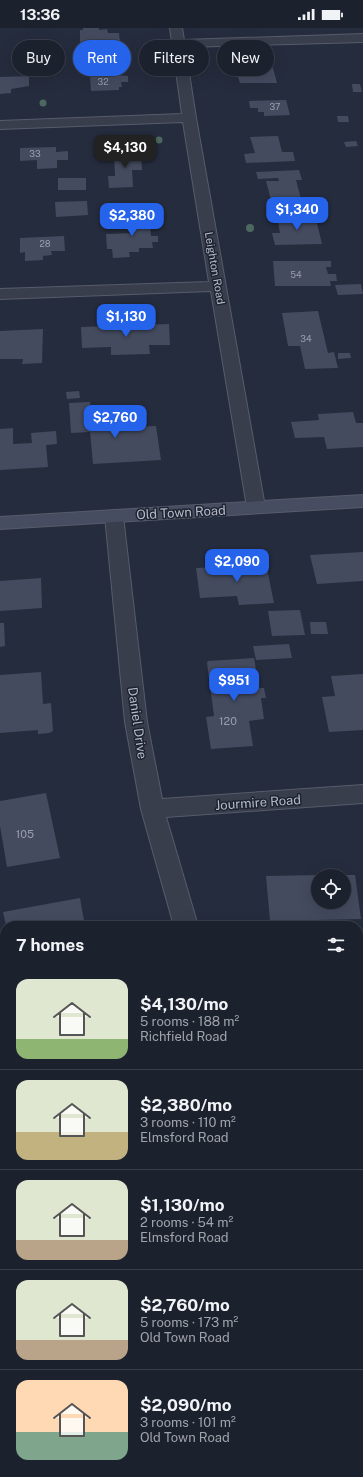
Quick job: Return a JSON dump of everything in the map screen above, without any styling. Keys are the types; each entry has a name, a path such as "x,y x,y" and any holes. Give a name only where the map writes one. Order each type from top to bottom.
{"main road":[{"name":"Old Town Road","path":"0,523 363,501"}],"street":[{"name":"Leighton Road","path":"176,28 178,40"},
{"path":"209,43 363,38"},
{"name":"Leighton Road","path":"183,76 189,118 256,507"},
{"path":"0,125 189,118"},
{"path":"0,294 218,286"},
{"name":"Daniel Drive","path":"114,516 136,722 152,809 185,921"},
{"name":"Jourmire Road","path":"152,809 363,794"}],"building":[{"path":"83,28 99,28 99,30 107,29 108,33 119,33 120,40 80,40 80,30 83,30"},
{"path":"274,72 277,83 240,83 238,77 274,76"},
{"path":"29,76 29,86 11,89 11,93 0,94 0,77"},
{"path":"90,76 128,76 128,82 121,82 122,87 119,87 119,90 91,91"},
{"path":"352,84 360,84 362,92 353,92"},
{"path":"286,100 290,115 264,116 264,112 258,112 258,108 250,108 249,101"},
{"path":"337,116 348,116 349,122 338,122"},
{"path":"278,136 282,152 293,152 295,161 246,163 244,154 255,153 250,137"},
{"path":"356,141 358,146 346,147 344,142"},
{"path":"56,147 56,152 68,151 68,160 57,160 57,168 37,169 37,160 20,161 20,148"},
{"path":"141,152 142,170 132,170 133,187 109,188 108,176 115,176 114,153"},
{"path":"299,170 302,180 296,180 301,199 271,200 266,181 279,181 278,178 258,179 256,172"},
{"path":"58,178 86,178 86,190 58,190"},
{"path":"87,201 88,215 56,217 55,202"},
{"path":"152,215 153,224 150,224 151,236 158,236 158,242 152,242 153,248 139,248 139,252 129,252 130,257 113,258 112,249 107,249 106,234 135,233 134,225 126,225 125,216"},
{"path":"315,215 322,244 275,245 272,233 280,233 277,216"},
{"path":"64,236 65,251 51,251 52,255 43,256 43,260 25,261 25,252 20,253 20,238"},
{"path":"273,261 331,261 331,267 326,267 328,274 336,274 337,281 330,281 331,286 275,286"},
{"path":"361,284 363,294 338,295 335,285"},
{"path":"318,311 328,353 334,352 338,368 305,369 300,346 288,346 282,313"},
{"path":"169,324 170,345 149,345 150,354 111,355 111,347 82,348 81,327"},
{"path":"43,329 42,363 22,364 23,359 0,359 0,331"},
{"path":"338,353 350,353 351,358 338,359"},
{"path":"79,391 80,398 67,399 66,392"},
{"path":"90,402 92,429 156,426 161,460 93,464 90,432 71,433 69,403"},
{"path":"353,412 356,423 363,423 363,447 327,449 324,437 295,438 291,422 319,420 318,414"},
{"path":"13,428 13,444 32,443 31,433 56,431 57,444 46,445 48,467 0,470 0,429"},
{"path":"363,552 363,581 317,584 310,555"},
{"path":"248,557 249,565 266,564 274,603 239,605 237,596 200,598 196,568 236,566 234,558"},
{"path":"41,578 42,608 0,611 0,581"},
{"path":"300,610 305,635 272,636 268,611"},
{"path":"310,622 326,622 328,634 311,634"},
{"path":"0,623 4,623 5,646 0,647"},
{"path":"289,644 292,658 256,660 253,646"},
{"path":"254,658 259,688 264,688 266,698 261,698 264,719 249,721 253,746 211,749 206,717 214,716 207,663 208,661"},
{"path":"41,672 43,704 51,703 53,731 38,734 38,730 0,733 0,675"},
{"path":"363,674 363,730 329,732 322,697 335,696 331,676"},
{"path":"46,793 60,858 7,867 0,826 0,801"},
{"path":"311,875 311,909 351,909 351,875 355,875 361,919 270,921 266,876"},
{"path":"80,898 84,921 5,921 3,912"}]}
